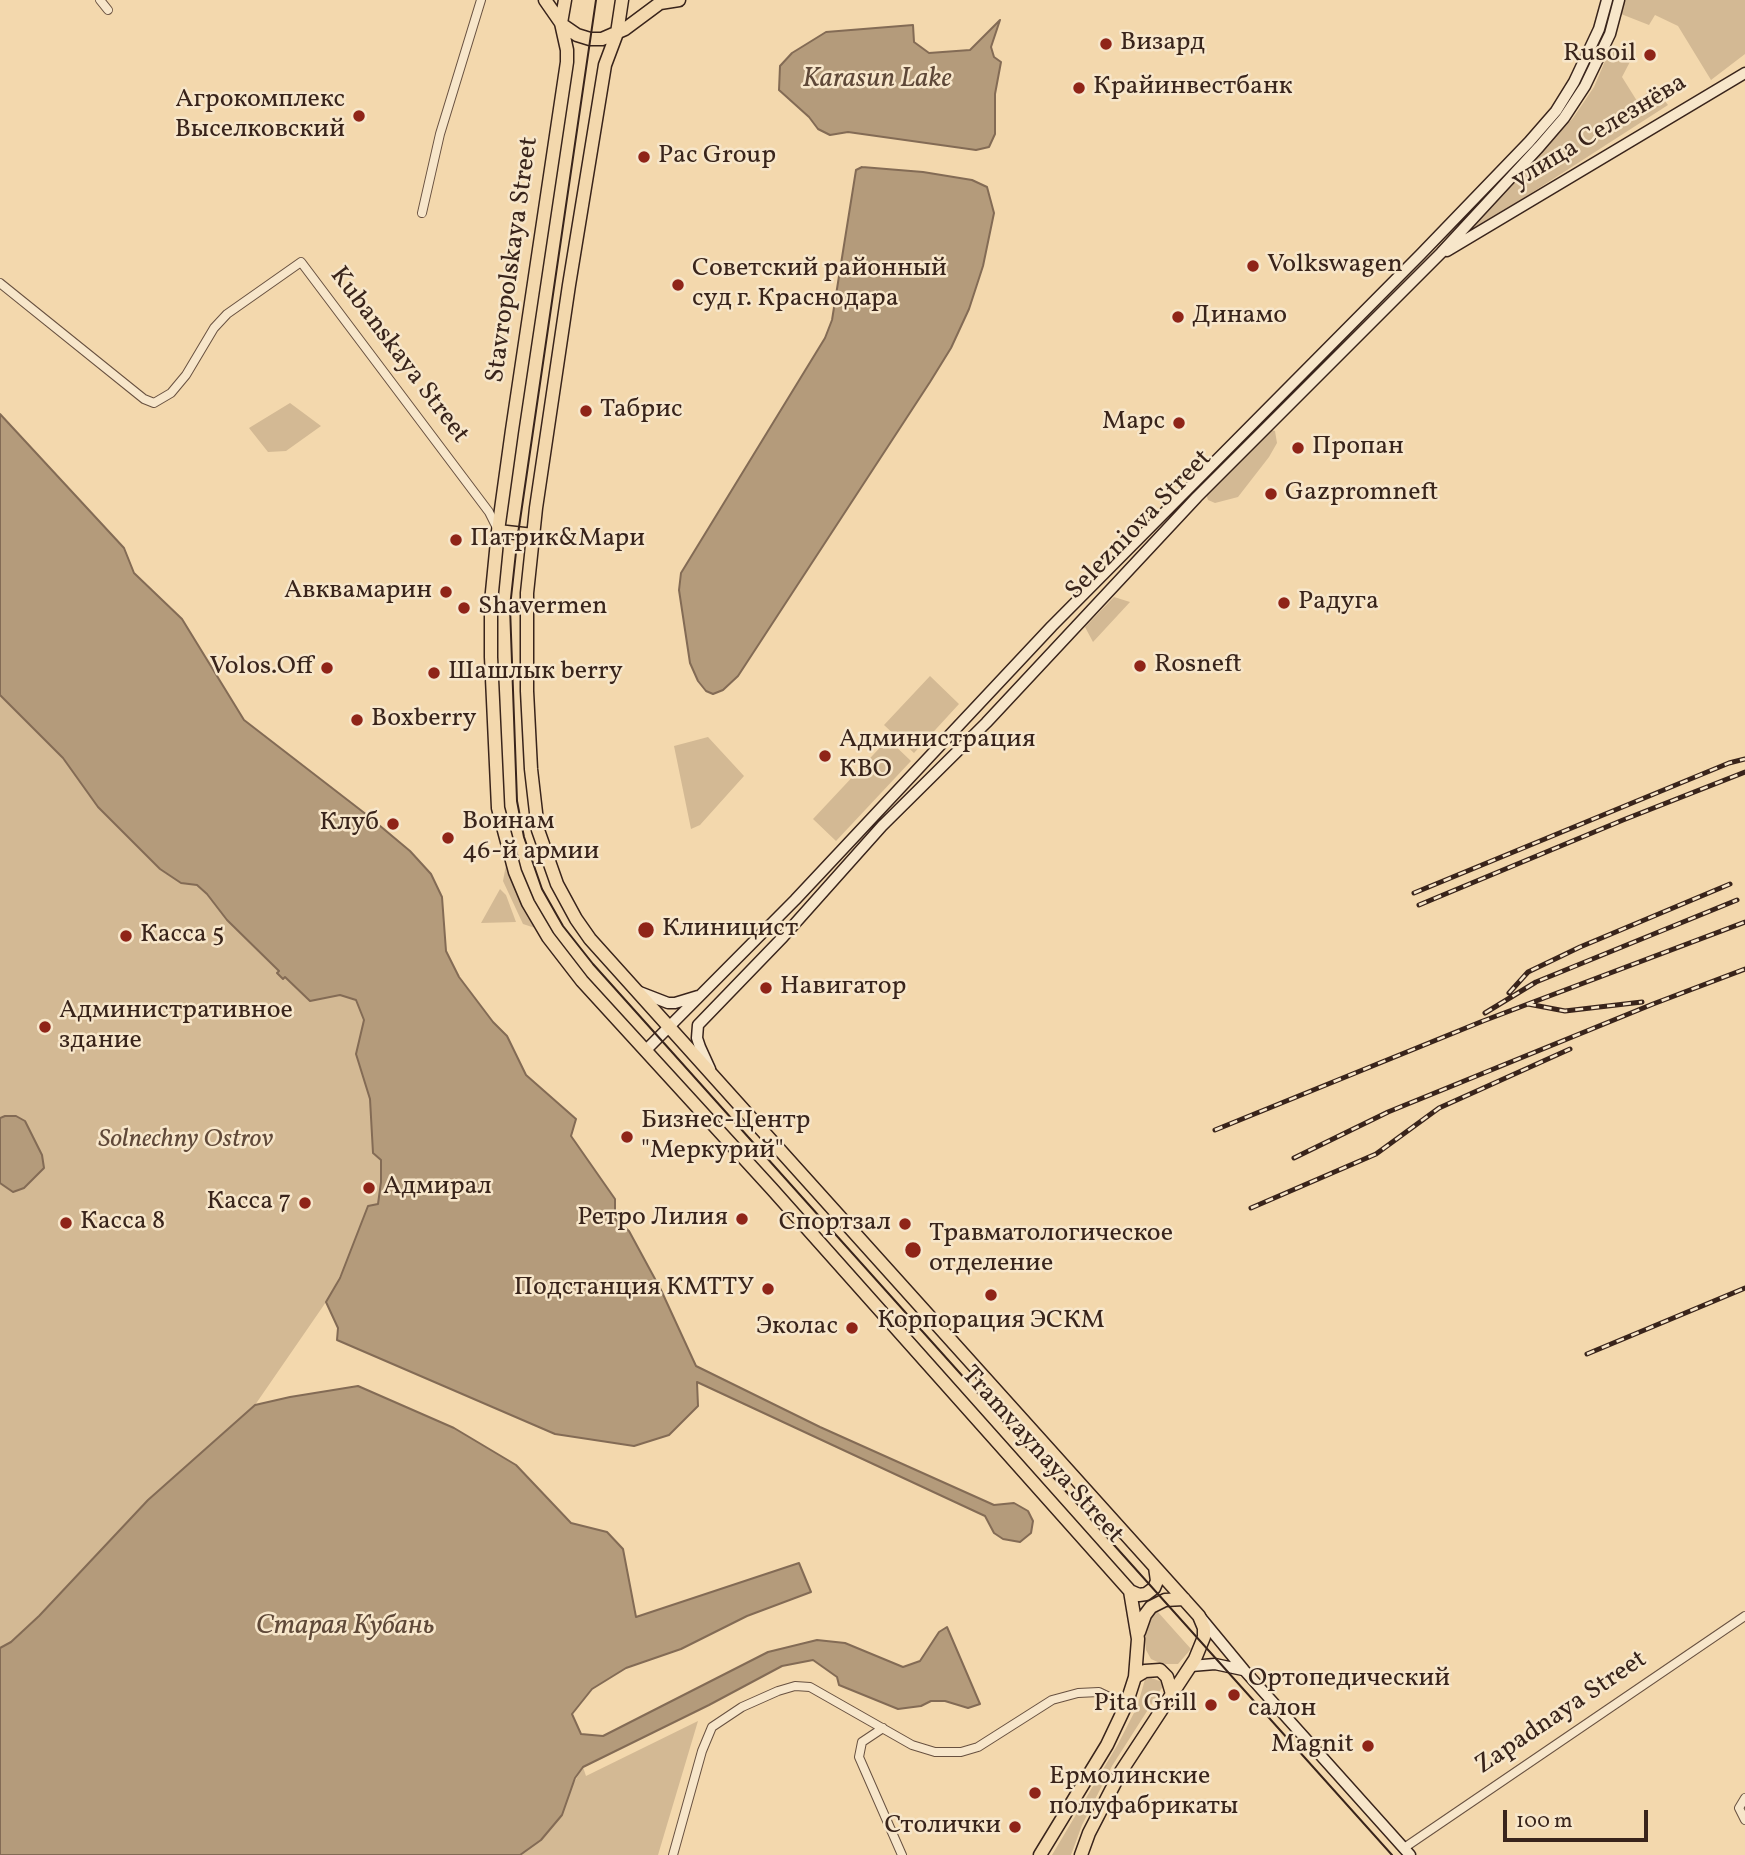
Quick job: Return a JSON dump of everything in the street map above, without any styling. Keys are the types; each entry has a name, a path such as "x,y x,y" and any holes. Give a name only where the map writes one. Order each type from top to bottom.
{"main road":[{"path":"565,0 561,23 578,35 590,39 602,39 617,33 660,3 679,0"},
{"path":"498,531 533,535 569,285 605,65 617,33 622,0"},
{"path":"632,24 646,0"},
{"name":"Selezniova Street","path":"646,1050 795,900 1037,640 1529,142 1556,111 1587,57 1607,0"},
{"name":"Selezniova Street","path":"713,1074 697,1038 698,1025 783,937 882,826 986,723 1188,506 1441,253 1539,147 1576,101 1610,34 1619,0"},
{"name":"Stavropolskaya Street","path":"528,903 515,872 498,808 491,602 498,531 566,62 567,50 561,23 545,3"},
{"name":"улица Селезнёва","path":"1420,255 1450,251 1745,73"},
{"path":"1469,221 1467,229 1471,233 1478,232"},
{"name":"Tramvaynaya Street","path":"533,535 525,610 531,769 538,830 556,884 576,919 637,992 1155,1566 1407,1852"},
{"name":"Tramvaynaya Street","path":"528,903 564,960 1130,1591"},
{"path":"637,992 668,1003 701,995"},
{"path":"1130,1591 1139,1595 1154,1588 1157,1581 1155,1566"},
{"path":"1130,1591 1138,1639"},
{"path":"1040,1855 1107,1745 1126,1705 1135,1677 1140,1625 1151,1607 1165,1600 1184,1599"},
{"path":"1082,1855 1089,1833 1120,1773 1191,1667 1204,1637 1199,1616"},
{"path":"1191,1667 1215,1664 1244,1670"},
{"path":"1135,1677 1145,1671 1160,1670 1167,1677 1172,1694"}],"street":[{"path":"100,0 108,10"},
{"path":"422,213 440,134 481,0"},
{"name":"Kubanskaya Street","path":"0,283 144,399 154,403 171,393 186,375 214,328 227,314 301,262 489,512 498,531"},
{"name":"Zapadnaya Street","path":"1407,1852 1745,1616"},
{"path":"673,1855 702,1751 712,1727 742,1707 795,1686 810,1687 912,1745 935,1752 961,1752 978,1746 1052,1700 1079,1693 1099,1692 1126,1705"},
{"path":"883,1728 862,1742 859,1757 901,1855"},
{"path":"1745,1798 1739,1808 1745,1820"}],"green space":[{"path":"1624,0 1745,0 1745,54 1711,80 1678,26 1655,15 1649,25 1621,14"},
{"path":"1611,47 1633,56 1622,77 1637,101 1654,87 1668,105 1477,228 1470,227 1573,118 1594,87"},
{"path":"290,403 321,426 286,451 268,452 249,428"},
{"path":"1268,429 1275,431 1277,443 1238,497 1215,503 1208,500 1206,494"},
{"path":"1114,597 1130,602 1093,642 1085,627"},
{"path":"930,676 959,704 914,753 884,725"},
{"name":"Solnechny Ostrov","path":"0,695 63,758 98,807 159,869 181,883 197,885 227,920 340,995 356,1000 364,1020 356,1054 370,1099 373,1153 381,1160 381,1182 378,1204 326,1302 255,1405 148,1500 39,1616 11,1642 0,1648"},
{"path":"708,737 744,776 700,825 691,829 674,746"},
{"path":"888,739 911,761 836,841 813,819"},
{"path":"506,865 535,928 523,924 503,881"},
{"path":"500,889 506,895 516,922 481,923"},
{"path":"1157,1611 1191,1649 1178,1664 1162,1664 1151,1659 1146,1650 1144,1634 1150,1616"},
{"path":"1146,1676 1165,1683 1112,1766 1082,1825 1071,1855 1052,1855 1118,1744 1137,1707"},
{"path":"698,1721 658,1855 520,1855 541,1840 583,1767 586,1776"}],"water":[{"name":"Karasun Lake","path":"1000,20 991,47 994,57 1001,62 995,94 995,134 989,147 976,150 848,132 830,135 818,129 809,117 779,90 780,66 792,53 826,32 913,25 914,42 929,53 970,50"},
{"name":"Karasun Lake","path":"862,167 923,172 972,180 987,187 994,213 983,266 969,309 951,348 930,382 738,676 723,690 713,694 706,691 698,681 690,663 679,590 681,573 825,338 832,320 856,170"},
{"path":"0,414 124,548 134,573 182,619 244,720 367,815 410,851 431,874 442,897 446,951 459,977 507,1036 526,1075 576,1119 571,1136 615,1199 615,1219 629,1231 661,1290 696,1366 820,1427 994,1505 1014,1503 1028,1511 1033,1521 1031,1533 1020,1542 1003,1539 994,1533 985,1516 697,1382 698,1406 669,1435 634,1446 555,1434 337,1340 338,1328 326,1302 340,1278 368,1206 378,1204 381,1182 381,1160 373,1153 370,1099 356,1054 364,1020 356,1000 340,995 310,1001 285,977 283,979 277,973 279,971 227,920 207,894 197,885 181,883 160,869 98,807 63,758 0,695"},
{"path":"16,1116 25,1121 42,1155 44,1168 24,1188 13,1192 0,1183 0,1118"},
{"name":"Старая Кубань","path":"358,1386 454,1428 516,1465 571,1523 607,1532 623,1549 636,1617 799,1563 811,1592 747,1616 681,1649 626,1668 592,1689 572,1714 581,1734 603,1736 768,1652 817,1640 845,1643 903,1667 920,1661 939,1632 947,1627 980,1704 968,1708 945,1701 931,1701 921,1706 898,1709 839,1685 837,1677 813,1660 782,1666 583,1767 575,1778 562,1815 541,1840 520,1855 0,1855 0,1648 11,1642 39,1616 148,1500 255,1405"}],"tram line":[{"path":"596,0 518,534 510,607 517,801 524,837 542,889 563,926 593,964 1392,1855"}],"railway":[{"path":"1414,893 1729,763 1745,759"},
{"path":"1419,905 1745,772"},
{"path":"1509,993 1528,972 1580,947 1730,884"},
{"path":"1485,1013 1536,982 1737,900"},
{"path":"1215,1130 1483,1021 1745,922"},
{"path":"1294,1158 1388,1112 1745,969"},
{"path":"1528,1004 1565,1011 1642,1002"},
{"path":"1251,1208 1376,1154 1439,1108 1570,1049"},
{"path":"1587,1354 1745,1288"}],"place":[{"name":"Визард","path":"1106,44"},
{"name":"Rusoil","path":"1650,55"},
{"name":"Крайинвестбанк","path":"1079,88"},
{"name":"Агрокомплекс Выселковский","path":"359,116"},
{"name":"Pac Group","path":"644,157"},
{"name":"Volkswagen","path":"1253,266"},
{"name":"Советский районный суд г. Краснодара","path":"678,285"},
{"name":"Динамо","path":"1178,317"},
{"name":"Табрис","path":"586,411"},
{"name":"Марс","path":"1179,423"},
{"name":"Пропан","path":"1298,448"},
{"name":"Gazpromneft","path":"1271,494"},
{"name":"Патрик&Мари","path":"456,540"},
{"name":"Авквамарин","path":"446,592"},
{"name":"Радуга","path":"1284,603"},
{"name":"Shavermen","path":"464,608"},
{"name":"Rosneft","path":"1140,666"},
{"name":"Volos.Off","path":"327,668"},
{"name":"Шашлык berry","path":"434,673"},
{"name":"Boxberry","path":"357,720"},
{"name":"Администрация КВО","path":"825,756"},
{"name":"Клуб","path":"393,824"},
{"name":"Воинам 46-й армии","path":"448,838"},
{"name":"Клиницист","path":"646,930"},
{"name":"Касса 5","path":"126,936"},
{"name":"Навигатор","path":"766,988"},
{"name":"Административное здание","path":"45,1027"},
{"name":"Бизнес-Центр \"Меркурий\"","path":"627,1137"},
{"name":"Адмирал","path":"369,1188"},
{"name":"Касса 7","path":"305,1203"},
{"name":"Ретро Лилия","path":"742,1219"},
{"name":"Касса 8","path":"66,1223"},
{"name":"Спортзал","path":"905,1224"},
{"name":"Травматологическое отделение","path":"913,1250"},
{"name":"Подстанция КМТТУ","path":"768,1289"},
{"name":"Корпорация ЭСКМ","path":"991,1295"},
{"name":"Эколас","path":"852,1328"},
{"name":"Ортопедический салон","path":"1234,1695"},
{"name":"Pita Grill","path":"1211,1705"},
{"name":"Magnit","path":"1368,1746"},
{"name":"Ермолинские полуфабрикаты","path":"1035,1793"},
{"name":"Столички","path":"1015,1827"}]}
